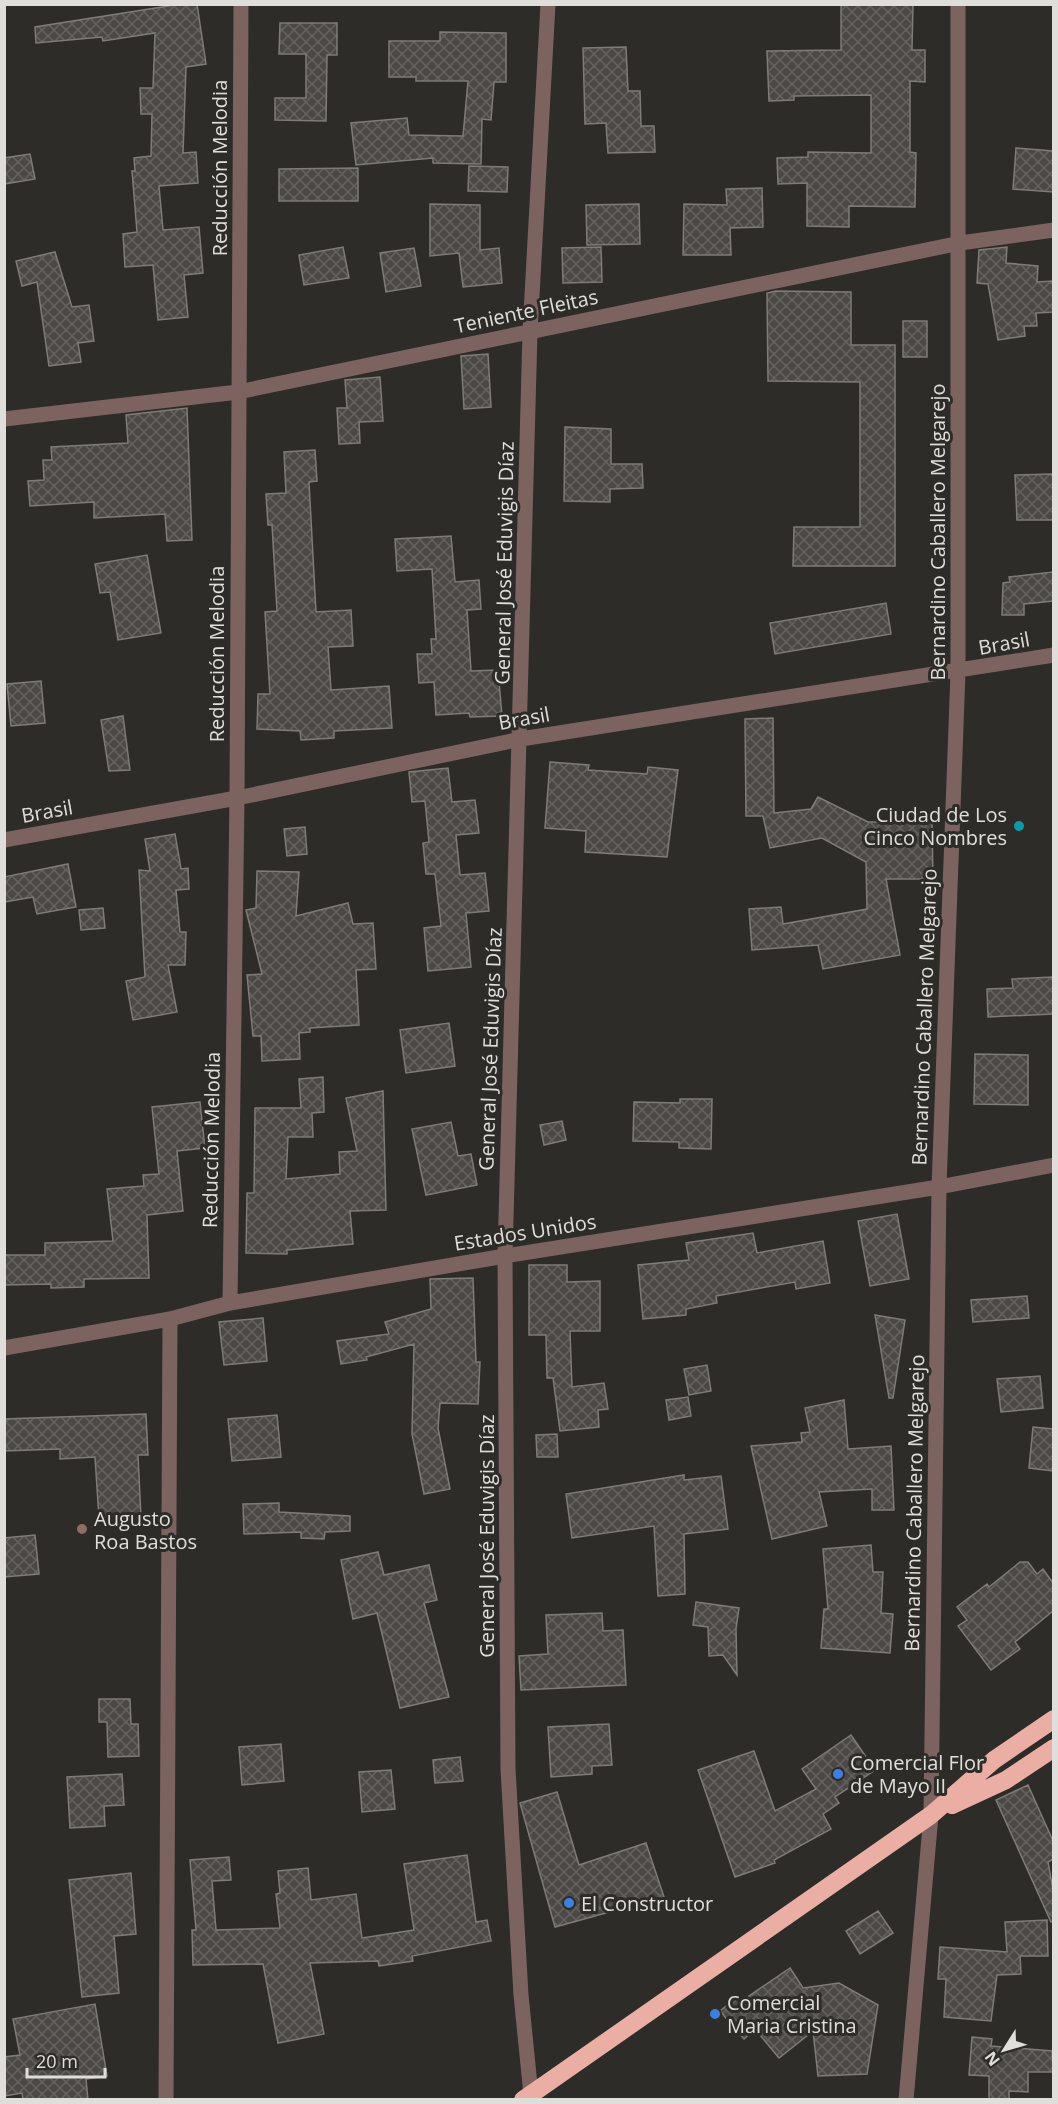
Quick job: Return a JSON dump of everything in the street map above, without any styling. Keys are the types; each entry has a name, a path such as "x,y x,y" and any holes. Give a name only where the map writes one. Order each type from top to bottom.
{"highway":[{"path":"527,2097 931,1815 994,1760 1053,1719"},
{"path":"931,1815 1006,1780 1053,1748"}],"street":[{"name":"Reducción Melodia","path":"230,1303 237,798 241,4"},
{"name":"General José Eduvigis Díaz","path":"527,2097 508,1769 505,1256 521,739 530,332 548,4"},
{"name":"Bernardino Caballero Melgarejo","path":"906,2100 931,1815 939,1187 958,672 960,243 958,4"},
{"name":"Teniente Fleitas","path":"4,419 238,392 960,243 1053,230"},
{"name":"Brasil","path":"4,840 237,798 521,739 958,672 1053,655"},
{"name":"Estados Unidos","path":"4,1348 170,1319 230,1303 505,1256 939,1187 1053,1165"},
{"path":"166,2100 170,1319"}],"building":[{"path":"181,4 197,4 206,64 186,67 183,153 196,152 198,183 159,186 163,230 199,227 203,273 184,275 188,317 158,320 153,265 125,267 123,234 137,232 132,171 135,171 134,158 151,156 152,114 141,114 140,88 153,88 155,33 103,41 102,37 36,43 35,27"},
{"path":"841,4 913,4 912,50 925,50 925,82 910,81 910,152 916,153 915,207 849,206 849,227 807,226 807,183 778,184 777,158 808,157 808,152 871,153 871,95 794,96 794,100 769,101 767,51 841,50"},
{"path":"280,23 337,23 337,55 327,55 326,121 275,120 275,98 306,98 306,54 279,54"},
{"path":"440,32 506,33 506,82 494,82 491,120 482,119 481,164 433,163 433,158 356,165 351,123 407,118 409,135 463,136 468,81 416,81 416,77 389,77 389,41 440,41"},
{"path":"626,47 628,91 640,91 641,126 654,126 655,152 608,153 606,123 585,124 583,48"},
{"path":"1016,148 1053,151 1053,192 1013,189"},
{"path":"30,154 35,179 4,184 4,158"},
{"path":"469,166 508,167 507,192 468,191"},
{"path":"358,168 358,201 279,201 279,169"},
{"path":"762,188 763,227 730,228 731,255 683,255 684,204 727,205 726,189"},
{"path":"430,204 480,205 480,250 499,248 502,283 463,287 459,253 430,256"},
{"path":"639,204 640,244 587,245 586,205"},
{"path":"343,247 349,278 304,285 299,255"},
{"path":"601,247 602,282 563,283 562,248"},
{"path":"1007,247 1006,263 1038,266 1037,282 1053,281 1053,312 1036,313 1037,326 1024,326 1025,336 998,340 988,284 977,283 979,250"},
{"path":"414,248 421,286 386,292 380,253"},
{"path":"55,252 72,307 89,305 94,341 78,343 81,362 49,366 37,282 22,286 16,261"},
{"path":"776,291 851,292 851,345 895,345 895,566 793,566 794,527 860,527 860,382 768,381 767,293"},
{"path":"903,321 927,321 927,357 903,357"},
{"path":"488,354 491,407 464,409 461,356"},
{"path":"380,377 383,421 359,422 360,443 339,444 337,408 347,408 345,380"},
{"path":"187,408 192,540 167,541 165,514 94,518 94,502 30,506 28,481 44,480 43,460 52,460 51,447 128,443 126,415"},
{"path":"565,427 611,429 611,464 642,464 643,488 610,489 610,502 564,501"},
{"path":"315,450 317,481 309,482 316,612 351,610 353,646 328,647 331,690 389,686 392,728 334,731 334,738 301,740 300,731 257,729 258,694 270,694 265,612 277,611 272,525 268,525 266,494 286,493 284,452"},
{"path":"1053,474 1053,520 1017,520 1015,475"},
{"path":"451,536 455,582 479,580 481,609 467,610 471,671 498,670 502,716 470,717 469,713 436,715 434,682 419,683 417,654 432,654 431,639 436,639 432,569 397,571 395,539"},
{"path":"147,555 161,633 118,640 110,592 100,593 95,564"},
{"path":"1053,572 1053,601 1024,604 1024,615 1002,615 1003,583 1010,582 1009,577"},
{"path":"886,603 891,634 775,654 770,623"},
{"path":"41,681 45,723 11,726 7,684"},
{"path":"123,716 130,770 109,771 101,720"},
{"path":"773,718 774,813 811,809 818,797 868,822 932,822 933,879 886,879 900,955 823,969 818,945 752,950 749,909 781,907 783,924 867,909 866,862 822,838 770,848 763,816 746,816 745,719"},
{"path":"550,762 589,765 588,770 647,774 648,767 678,770 667,857 585,852 586,831 545,828"},
{"path":"448,768 452,802 475,800 479,833 456,835 460,875 485,873 489,911 466,913 471,967 428,971 424,928 441,926 435,874 426,874 423,843 429,842 425,801 412,802 409,772"},
{"path":"305,827 307,854 287,856 284,829"},
{"path":"175,834 181,869 188,868 189,889 176,890 180,932 186,932 185,965 168,965 177,1012 133,1020 126,981 145,977 139,870 150,871 145,839"},
{"path":"68,864 76,907 37,914 33,897 4,902 4,877"},
{"path":"257,871 299,872 296,916 348,903 353,924 373,923 376,969 356,970 359,1025 310,1028 310,1032 299,1033 300,1059 262,1061 261,1036 253,1036 247,975 262,974 246,910 256,908"},
{"path":"103,908 105,928 81,930 79,910"},
{"path":"1053,977 1053,1014 988,1017 987,989 1013,988 1012,979"},
{"path":"449,1023 455,1066 406,1073 400,1030"},
{"path":"975,1054 1028,1055 1028,1105 974,1104"},
{"path":"323,1077 324,1112 312,1113 313,1137 288,1137 286,1179 340,1174 339,1152 357,1151 346,1098 383,1091 386,1210 350,1211 353,1244 287,1250 287,1254 246,1253 247,1193 254,1193 255,1108 301,1108 299,1079"},
{"path":"680,1099 712,1099 711,1149 679,1148 679,1142 633,1141 634,1102 680,1103"},
{"path":"200,1102 205,1148 177,1151 183,1211 147,1215 149,1278 84,1279 84,1287 51,1288 51,1284 4,1285 4,1255 45,1255 45,1243 113,1241 107,1189 144,1186 143,1175 159,1174 152,1107"},
{"path":"562,1121 566,1140 544,1145 540,1125"},
{"path":"451,1122 458,1156 471,1154 477,1185 426,1195 412,1129"},
{"path":"897,1214 909,1279 870,1286 858,1221"},
{"path":"753,1233 757,1253 823,1241 830,1283 796,1289 795,1282 716,1296 717,1303 686,1309 686,1315 643,1319 638,1265 689,1260 686,1243"},
{"path":"529,1265 567,1265 567,1282 600,1281 600,1331 570,1331 572,1387 604,1383 608,1409 598,1410 599,1427 560,1431 553,1378 547,1378 546,1335 529,1335"},
{"path":"473,1278 476,1362 480,1362 478,1404 440,1403 438,1428 450,1489 424,1494 412,1434 414,1344 366,1357 367,1360 341,1364 337,1341 389,1334 385,1322 431,1309 430,1279"},
{"path":"1027,1296 1029,1318 973,1322 971,1300"},
{"path":"875,1315 905,1320 893,1398 889,1398"},
{"path":"263,1318 267,1361 224,1365 219,1322"},
{"path":"707,1365 711,1391 689,1395 684,1369"},
{"path":"1040,1376 1043,1408 1001,1412 997,1379"},
{"path":"688,1397 691,1416 669,1420 666,1400"},
{"path":"844,1400 848,1449 891,1446 894,1510 872,1510 872,1489 819,1492 827,1526 772,1539 751,1446 802,1442 801,1433 810,1432 805,1408"},
{"path":"146,1414 148,1455 138,1455 141,1517 99,1519 95,1457 60,1459 60,1449 4,1451 4,1419"},
{"path":"277,1415 281,1457 232,1461 228,1419"},
{"path":"1033,1427 1053,1429 1053,1471 1029,1468"},
{"path":"557,1434 558,1457 537,1457 536,1435"},
{"path":"684,1475 684,1480 721,1476 728,1529 684,1534 685,1594 658,1596 654,1526 572,1538 566,1494"},
{"path":"279,1503 279,1512 350,1516 350,1531 325,1532 324,1539 301,1538 301,1532 244,1534 243,1504"},
{"path":"35,1535 39,1574 4,1577 4,1538"},
{"path":"871,1545 873,1572 883,1572 881,1613 893,1614 890,1653 821,1648 824,1609 828,1609 823,1549"},
{"path":"378,1552 384,1575 429,1565 437,1600 424,1603 449,1697 400,1708 377,1613 353,1619 341,1560"},
{"path":"1020,1562 1028,1562 1037,1574 1043,1569 1053,1583 1053,1611 1015,1642 1020,1649 991,1670 958,1626 967,1620 957,1607 987,1584 989,1587"},
{"path":"696,1602 739,1608 736,1629 737,1675 723,1655 709,1656 708,1627 693,1625"},
{"path":"602,1613 603,1631 623,1630 626,1685 521,1690 519,1656 548,1654 546,1615"},
{"path":"99,1699 130,1699 131,1724 138,1724 139,1756 108,1757 107,1722 99,1722"},
{"path":"609,1724 612,1765 592,1766 592,1774 551,1777 548,1727"},
{"path":"851,1735 875,1770 835,1797 839,1803 823,1814 831,1829 774,1860 775,1863 735,1877 698,1770 754,1751 775,1811 816,1789 802,1769"},
{"path":"281,1744 284,1781 242,1785 239,1747"},
{"path":"460,1757 463,1781 435,1783 433,1760"},
{"path":"391,1770 395,1809 362,1812 359,1772"},
{"path":"122,1774 124,1805 104,1806 105,1826 70,1828 67,1777"},
{"path":"1028,1785 1053,1841 1053,1859 1048,1862 1053,1890 1053,1921 1051,1922 996,1800"},
{"path":"557,1792 579,1865 646,1843 664,1897 555,1927 520,1803"},
{"path":"467,1855 476,1922 487,1920 491,1941 412,1956 413,1961 379,1966 378,1961 310,1963 324,2034 278,2043 263,1964 193,1965 192,1930 196,1930 190,1860 229,1857 231,1880 212,1881 216,1930 280,1928 276,1894 280,1893 278,1871 308,1868 311,1900 356,1894 362,1938 414,1930 404,1864"},
{"path":"131,1873 136,1934 114,1936 119,1993 82,1997 69,1880"},
{"path":"878,1911 893,1933 860,1954 846,1931"},
{"path":"1047,1920 1048,1956 1020,1956 1021,1974 997,1975 991,2021 944,2017 946,1979 938,1979 940,1947 1007,1952 1005,1922"},
{"path":"790,1968 803,1988 839,1983 878,2005 867,2074 818,2076 813,2031 779,2058 755,2029 744,2039 720,2011 739,1995 743,2000"},
{"path":"95,2004 107,2076 86,2079 88,2100 23,2100 22,2093 4,2096 4,2057 20,2055 13,2019"},
{"path":"972,2037 992,2039 991,2046 1052,2051 1053,2072 1028,2072 1028,2092 1009,2091 1009,2100 989,2100 989,2076 969,2075"}],"place":[{"name":"Ciudad de Los Cinco Nombres","path":"1019,826"},
{"name":"Augusto Roa Bastos","path":"82,1529"},
{"name":"Comercial Flor de Mayo II","path":"838,1774"},
{"name":"El Constructor","path":"569,1903"},
{"name":"Comercial Maria Cristina","path":"715,2014"}]}
